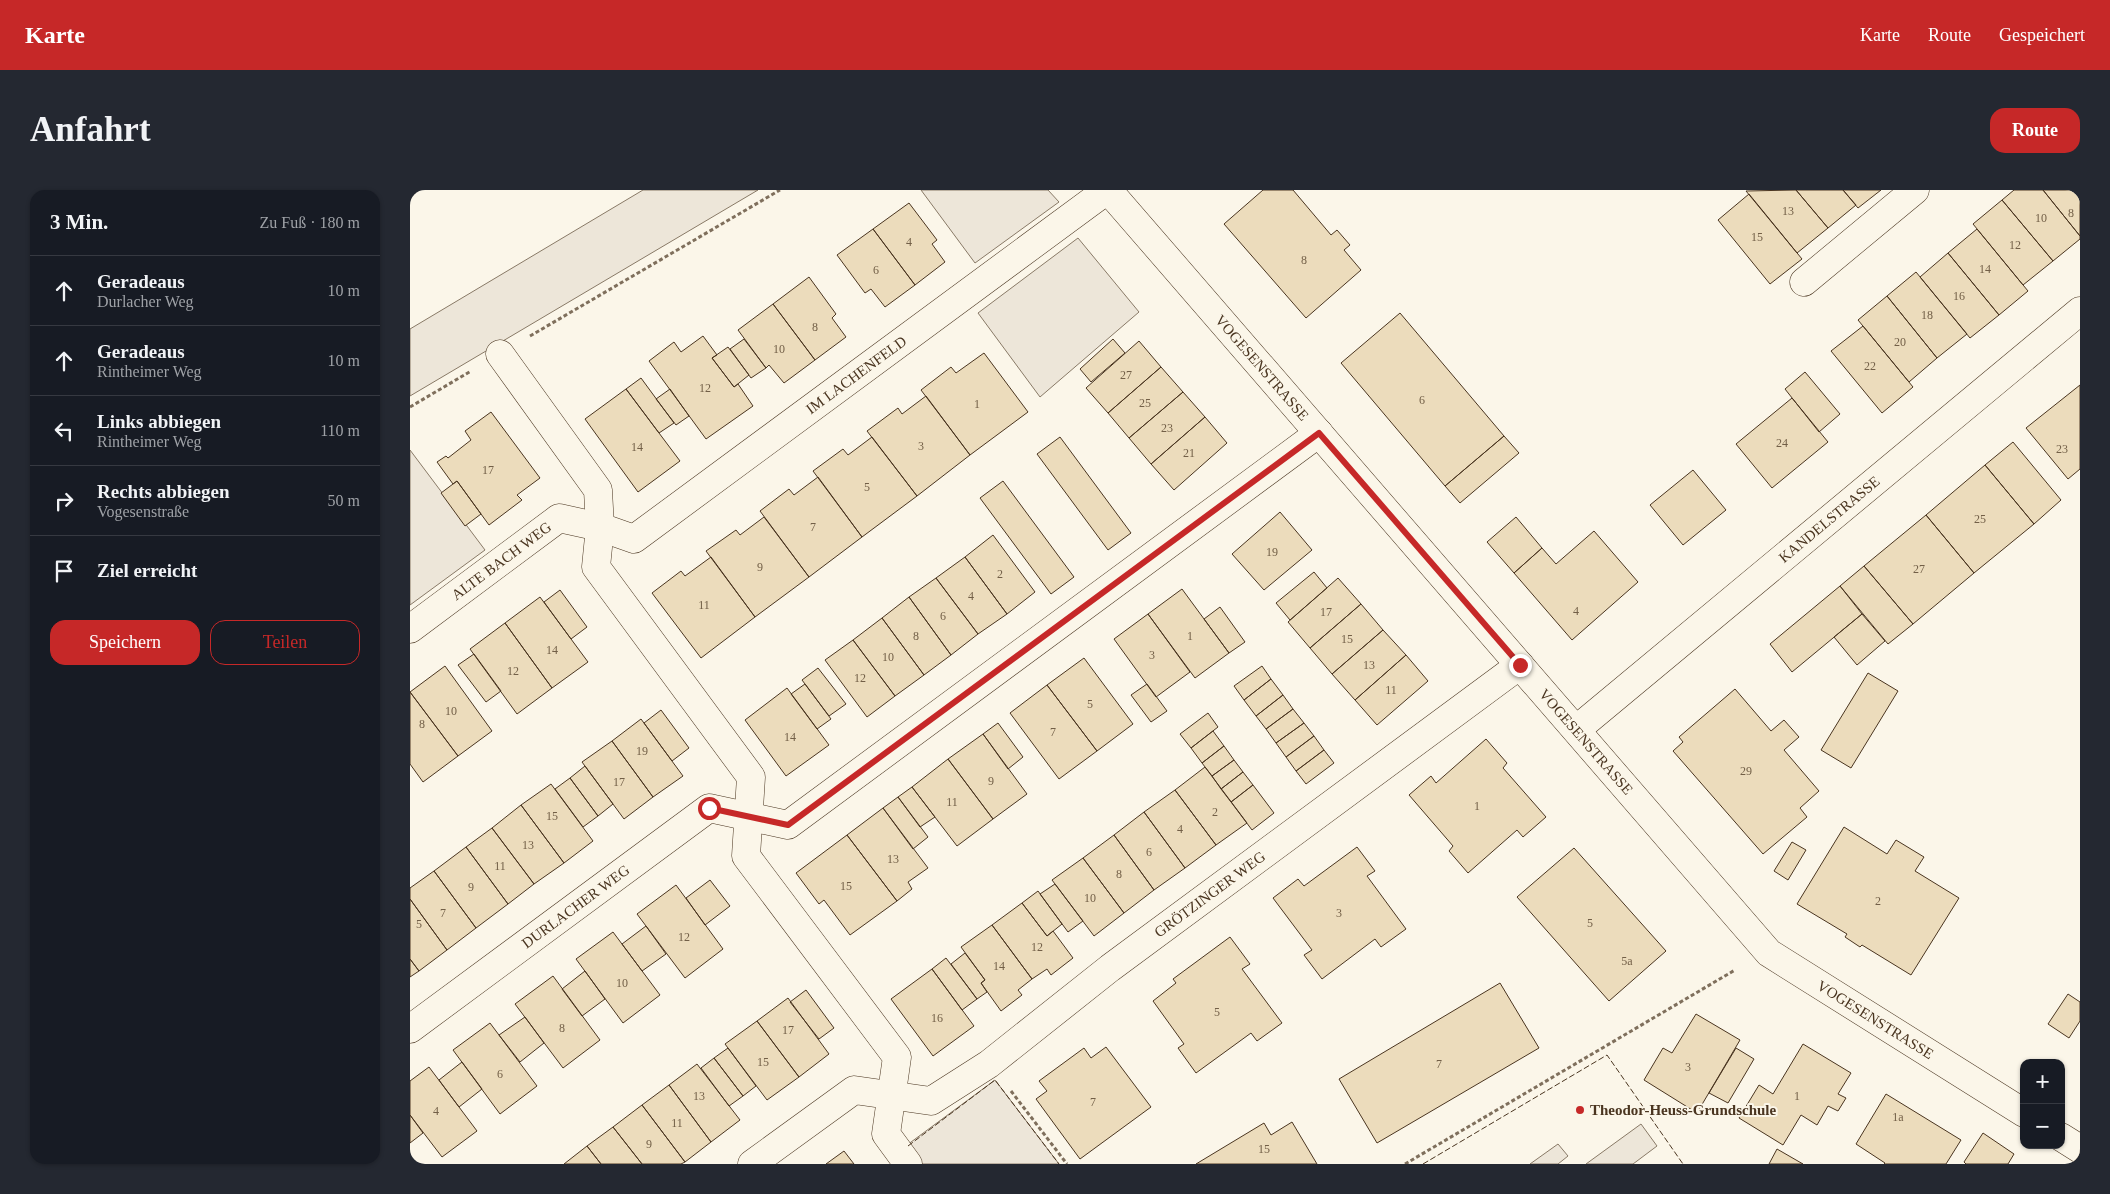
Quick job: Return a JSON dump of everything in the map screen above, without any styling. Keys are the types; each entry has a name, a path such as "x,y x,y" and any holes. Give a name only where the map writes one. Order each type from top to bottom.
{"street":[{"name":"VOGESENSTRASSE","path":"1107,190 1577,729 1769,953 2020,1111"},
{"name":"IM LACHENFELD","path":"600,527 634,539 1107,190"},
{"path":"1804,282 1916,190"},
{"name":"KANDELSTRASSE","path":"1577,729 2080,311"},
{"path":"500,354 598,490 600,527 596,567 751,777 746,856 897,1057 886,1134 908,1164"},
{"name":"DURLACHER WEG","path":"410,1029 709,808 788,825 1319,433"},
{"name":"ALTE BACH WEG","path":"410,629 559,518 600,527"},
{"name":"GRÖTZINGER WEG","path":"752,1164 854,1090 931,1101 990,1064 1110,968 1520,665"},
{"path":"2065,1140 2080,1149"}],"path":[{"path":"410,407 780,190"},
{"path":"1405,1164 1722,977 1769,953"},
{"path":"990,1064 1067,1164"}],"shaded area":[{"path":"643,190 758,190 410,396 410,329"},
{"path":"921,190 1048,190 1059,202 975,263"},
{"path":"1078,238 1139,312 1040,397 978,313"},
{"path":"410,450 485,550 410,605"},
{"path":"995,1080 1059,1164 922,1164 907,1145"},
{"path":"1641,1124 1657,1146 1633,1164 1586,1164"},
{"path":"1558,1144 1568,1156 1558,1164 1530,1164"}],"building":[{"path":"1263,190 1293,190 1331,235 1337,230 1350,245 1344,250 1361,270 1306,318 1224,224"},
{"path":"1796,190 1828,228 1797,253 1746,191"},
{"path":"1796,190 1843,190 1856,205 1828,228"},
{"path":"1843,190 1881,190 1858,208"},
{"path":"2014,190 2043,190 2080,236 2080,239 2053,261 2002,200"},
{"path":"2043,190 2080,190 2080,236"},
{"path":"1749,194 1802,259 1770,284 1718,220"},
{"path":"2002,200 2053,261 2023,285 1973,224"},
{"path":"909,203 937,240 932,244 945,262 915,285 873,229"},
{"path":"873,229 915,285 885,307 871,289 865,293 837,255"},
{"path":"1977,229 2028,291 1999,315 1948,253"},
{"path":"1948,253 1999,315 1970,338 1920,277"},
{"path":"1916,272 1967,334 1937,358 1887,296"},
{"path":"809,277 836,314 832,318 846,337 815,360 773,304"},
{"path":"1887,296 1937,358 1909,382 1858,320"},
{"path":"773,304 815,360 784,383 769,365 766,368 738,330"},
{"path":"1400,313 1504,436 1445,486 1341,363"},
{"path":"1863,326 1913,387 1882,413 1831,351"},
{"path":"703,336 717,355 712,358 734,387 738,384 753,406 706,439 649,361 674,342 681,352"},
{"path":"744,339 766,368 751,378 730,349"},
{"path":"1113,339 1125,353 1091,382 1080,369"},
{"path":"1139,341 1161,367 1108,413 1086,388"},
{"path":"728,347 749,375 734,387 712,358"},
{"path":"984,353 1028,412 970,455 921,390 951,367 956,373"},
{"path":"1161,367 1183,392 1129,438 1108,413"},
{"path":"1805,372 1840,414 1819,432 1785,389"},
{"path":"641,378 674,423 659,433 626,389"},
{"path":"2080,385 2080,469 2068,479 2026,428"},
{"path":"626,389 680,461 638,492 585,419"},
{"path":"670,389 689,416 676,425 656,399"},
{"path":"1183,392 1205,417 1151,464 1129,438"},
{"path":"926,396 970,455 917,496 867,431 898,408 902,414"},
{"path":"1792,398 1828,442 1772,488 1736,444"},
{"path":"491,412 540,478 517,495 522,500 489,525 457,481 453,484 437,462 446,456 448,458 471,440 465,431"},
{"path":"1205,417 1227,443 1174,490 1151,464"},
{"path":"1504,436 1519,453 1460,503 1445,486"},
{"path":"872,437 917,496 862,537 813,471 843,449 848,455"},
{"path":"1060,437 1131,533 1108,550 1037,454"},
{"path":"2013,442 2061,500 2034,524 1985,465"},
{"path":"1985,465 2034,524 1974,573 1926,515"},
{"path":"1693,470 1726,510 1683,545 1650,505"},
{"path":"818,477 862,537 809,577 760,511 789,489 794,495"},
{"path":"457,481 481,514 465,526 441,493"},
{"path":"1003,481 1074,577 1051,594 980,498"},
{"path":"1280,512 1312,550 1264,590 1232,554"},
{"path":"1926,515 1974,573 1913,624 1864,566"},
{"path":"764,517 809,577 755,617 706,551 736,530 740,535"},
{"path":"1516,517 1542,548 1514,573 1487,542"},
{"path":"1594,531 1638,582 1572,640 1514,573 1542,548 1556,564"},
{"path":"993,535 1035,592 1007,614 965,557"},
{"path":"711,557 755,617 701,658 652,593 681,571 685,576"},
{"path":"965,557 1007,614 978,634 936,578"},
{"path":"1864,566 1913,624 1888,644 1840,586"},
{"path":"1314,572 1327,588 1290,620 1276,603"},
{"path":"936,578 978,634 951,655 909,597"},
{"path":"1338,578 1361,604 1310,648 1288,622"},
{"path":"1840,586 1862,614 1792,672 1770,644"},
{"path":"1182,589 1229,653 1195,678 1148,614"},
{"path":"560,590 587,627 571,639 544,602"},
{"path":"540,597 588,662 552,688 505,623"},
{"path":"909,597 951,655 924,675 882,618"},
{"path":"1361,604 1383,630 1332,674 1310,648"},
{"path":"1220,607 1245,642 1229,653 1204,619"},
{"path":"1148,614 1190,672 1156,697 1114,639"},
{"path":"1862,614 1885,641 1857,665 1834,637"},
{"path":"882,618 924,675 895,696 853,640"},
{"path":"505,623 552,688 517,714 470,649"},
{"path":"1383,630 1406,655 1355,700 1332,674"},
{"path":"853,640 895,696 867,717 825,660"},
{"path":"474,654 501,691 486,702 458,665"},
{"path":"1406,655 1428,681 1377,725 1355,700"},
{"path":"1084,658 1133,724 1097,751 1047,685"},
{"path":"445,666 492,731 458,756 410,692"},
{"path":"1262,666 1271,679 1244,700 1234,686"},
{"path":"818,668 846,704 829,716 802,680"},
{"path":"1868,673 1898,691 1851,768 1821,750"},
{"path":"1271,679 1283,695 1256,716 1244,700"},
{"path":"805,684 831,719 817,729 791,694"},
{"path":"1147,684 1167,711 1151,722 1131,695"},
{"path":"1047,685 1097,751 1059,779 1010,713"},
{"path":"787,688 829,745 786,776 745,720"},
{"path":"1735,689 1771,731 1784,720 1799,737 1784,750 1819,791 1800,808 1807,817 1763,854 1673,751 1683,742 1679,737"},
{"path":"410,692 458,756 423,782 410,764"},
{"path":"1283,695 1293,709 1266,729 1256,716"},
{"path":"1293,709 1304,723 1276,743 1266,729"},
{"path":"661,710 689,748 672,761 644,723"},
{"path":"1208,713 1218,727 1191,748 1180,734"},
{"path":"641,719 683,776 653,797 612,741"},
{"path":"998,723 1023,757 1008,769 983,734"},
{"path":"1304,723 1314,736 1286,757 1276,743"},
{"path":"1213,731 1224,746 1202,763 1191,748"},
{"path":"983,734 1027,794 993,819 948,759"},
{"path":"1314,736 1324,750 1296,771 1286,757"},
{"path":"1486,739 1507,763 1503,768 1546,817 1523,837 1517,830 1468,873 1449,851 1453,846 1409,795 1431,776 1436,783"},
{"path":"612,741 653,797 624,819 582,762"},
{"path":"1224,746 1234,760 1212,776 1202,763"},
{"path":"1324,750 1334,763 1306,784 1296,771"},
{"path":"948,759 993,819 957,846 912,787"},
{"path":"1234,760 1243,772 1221,789 1212,776"},
{"path":"585,766 613,804 598,816 570,778"},
{"path":"1205,767 1247,823 1216,845 1175,790"},
{"path":"1243,772 1253,785 1231,802 1221,789"},
{"path":"570,778 598,816 583,827 555,789"},
{"path":"551,784 593,841 564,863 521,805"},
{"path":"1253,785 1274,813 1252,830 1231,802"},
{"path":"912,787 935,817 920,827 898,797"},
{"path":"1175,790 1216,845 1185,868 1144,812"},
{"path":"898,797 928,837 913,849 883,808"},
{"path":"521,805 564,863 534,884 492,828"},
{"path":"883,808 928,868 908,882 912,889 897,901 847,835"},
{"path":"1144,812 1185,868 1154,890 1114,835"},
{"path":"1844,827 1887,854 1896,840 1924,857 1915,871 1959,898 1911,975 1862,945 1860,947 1845,937 1847,934 1797,904"},
{"path":"492,828 534,884 508,904 466,847"},
{"path":"847,835 897,901 850,935 824,900 819,904 796,873"},
{"path":"1114,835 1154,890 1124,913 1083,858"},
{"path":"1792,842 1806,850 1788,880 1774,871"},
{"path":"466,847 508,904 476,928 434,871"},
{"path":"1357,847 1375,871 1367,876 1406,929 1381,947 1375,939 1322,979 1304,955 1312,950 1273,898 1298,879 1304,886"},
{"path":"1574,848 1666,951 1609,1001 1517,897"},
{"path":"1083,858 1124,913 1094,936 1052,880"},
{"path":"434,871 476,928 447,950 410,899 410,888"},
{"path":"710,880 730,906 705,925 686,898"},
{"path":"1055,884 1083,921 1068,932 1040,894"},
{"path":"676,885 723,949 685,978 637,914"},
{"path":"1038,891 1062,924 1047,936 1022,903"},
{"path":"410,899 447,950 419,971 410,959"},
{"path":"1022,903 1047,936 1053,931 1073,958 1051,975 1047,969 1032,979 992,925"},
{"path":"992,925 1032,979 1018,990 1022,995 1001,1011 981,983 985,980 961,947"},
{"path":"646,926 666,954 642,971 622,944"},
{"path":"613,932 660,995 623,1023 576,959"},
{"path":"1230,937 1250,964 1242,969 1282,1023 1257,1041 1251,1033 1196,1073 1178,1048 1184,1044 1153,1001 1176,983 1173,979"},
{"path":"965,953 985,980 981,983 987,992 977,999 951,964"},
{"path":"946,958 977,999 962,1010 932,969"},
{"path":"410,959 419,971 410,977"},
{"path":"932,969 974,1026 933,1056 891,999"},
{"path":"585,971 605,999 582,1016 562,989"},
{"path":"553,976 600,1040 563,1068 515,1004"},
{"path":"1500,983 1539,1048 1377,1143 1339,1079"},
{"path":"806,990 834,1028 819,1039 790,1002"},
{"path":"2068,994 2080,1002 2080,1021 2069,1038 2048,1024"},
{"path":"788,998 829,1054 799,1077 757,1021"},
{"path":"1696,1014 1740,1040 1697,1113 1644,1080 1663,1048 1672,1053"},
{"path":"525,1017 544,1043 520,1062 499,1035"},
{"path":"757,1021 799,1077 767,1100 725,1044"},
{"path":"490,1023 537,1086 500,1114 453,1050"},
{"path":"1803,1044 1851,1073 1838,1094 1846,1098 1838,1111 1828,1106 1817,1125 1801,1115 1783,1145 1739,1118 1759,1085 1773,1094"},
{"path":"1106,1047 1151,1107 1080,1159 1036,1099 1047,1091 1039,1081 1084,1048 1091,1058"},
{"path":"728,1048 756,1086 743,1096 714,1058"},
{"path":"1736,1048 1754,1059 1728,1103 1709,1093"},
{"path":"714,1058 743,1096 729,1106 701,1068"},
{"path":"462,1062 482,1089 459,1107 439,1080"},
{"path":"697,1064 740,1120 711,1142 669,1085"},
{"path":"429,1067 477,1131 442,1157 410,1115 410,1081"},
{"path":"669,1085 711,1142 685,1162 642,1105"},
{"path":"1886,1094 1961,1140 1946,1164 1884,1164 1856,1144"},
{"path":"642,1105 685,1162 681,1164 642,1164 613,1127"},
{"path":"410,1115 423,1133 410,1143"},
{"path":"1292,1122 1317,1164 1196,1164 1264,1123 1271,1135"},
{"path":"613,1127 642,1164 601,1164 587,1146"},
{"path":"1983,1133 2014,1154 2008,1164 1966,1164 1964,1162"},
{"path":"587,1146 601,1164 564,1164"},
{"path":"1777,1149 1803,1164 1769,1164"},
{"path":"844,1151 854,1164 826,1164"}],"fence":[{"path":"1423,1164 1607,1055 1683,1164"},
{"path":"908,1146 995,1080 1059,1164"}],"place":[{"name":"Theodor-Heuss-Grundschule","path":"1580,1110"}],"route":[{"path":"709,808 788,825 1319,433 1520,665"}]}
